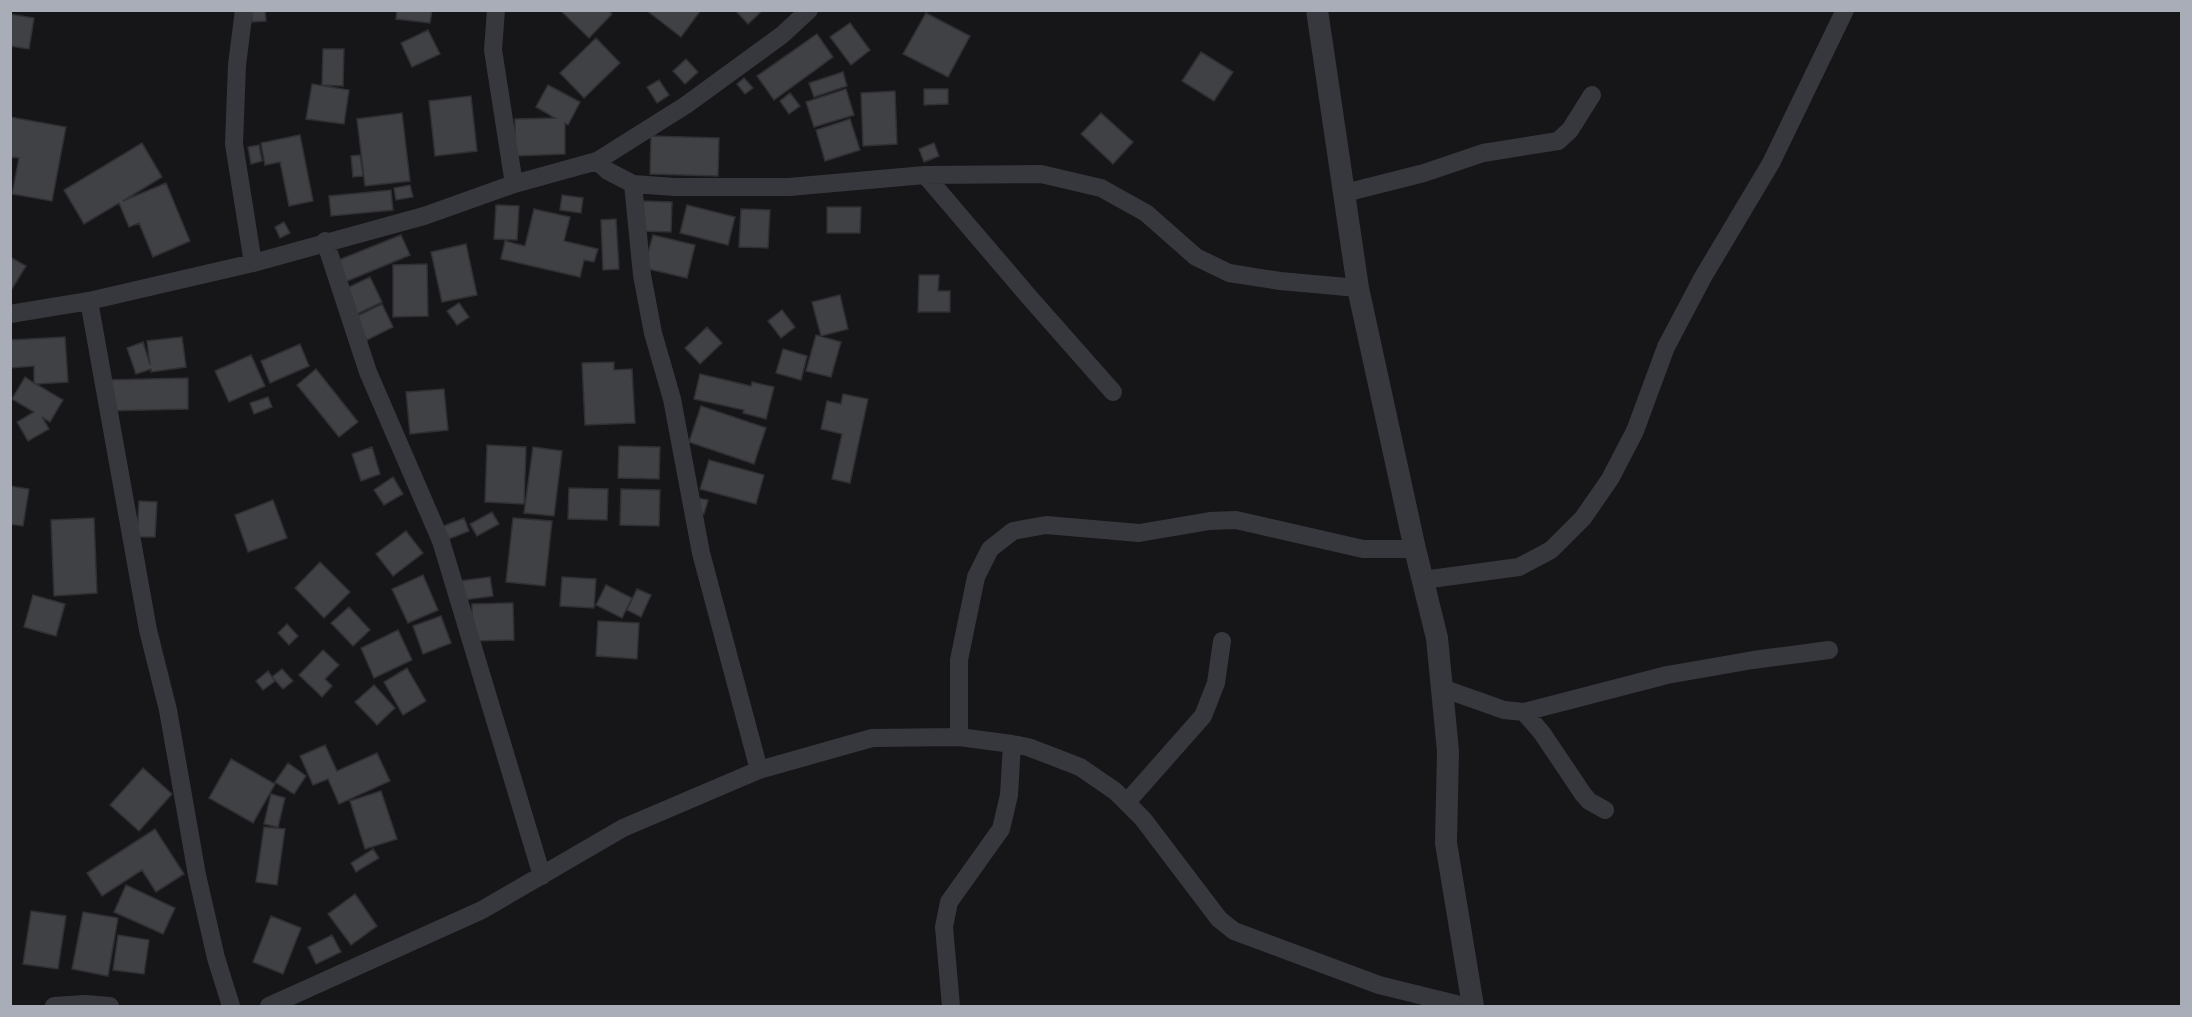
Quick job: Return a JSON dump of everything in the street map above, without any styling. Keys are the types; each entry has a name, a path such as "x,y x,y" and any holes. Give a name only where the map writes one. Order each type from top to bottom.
{"street":[{"path":"244,10 237,65 234,144 253,262"},
{"path":"496,10 494,50 514,184"},
{"path":"10,314 89,301 253,262 424,216 514,184 597,161 686,105 782,35 809,10"},
{"path":"1317,10 1358,288 1415,549 1437,638 1448,751 1446,843 1473,1006"},
{"path":"1424,580 1519,567 1551,550 1583,518 1610,479 1635,431 1666,347 1703,277 1771,163 1845,10"},
{"path":"1345,193 1424,173 1483,153 1557,141 1570,130 1592,95"},
{"path":"597,161 608,171 633,184 675,187 789,187 925,175 1041,174 1101,189 1146,213 1196,257 1229,273 1280,281 1358,288"},
{"path":"925,175 1113,392"},
{"path":"633,184 642,275 653,333 672,399 701,553 759,770"},
{"path":"325,242 369,372 441,541 542,876"},
{"path":"89,301 148,630 168,710 197,875 216,958 231,1006"},
{"path":"959,737 959,660 976,577 990,549 1013,531 1046,525 1139,533 1209,521 1236,520 1363,549 1415,549"},
{"path":"1127,802 1203,716 1216,683 1222,641"},
{"path":"1443,688 1504,710 1524,712 1666,675 1829,650"},
{"path":"1524,712 1542,733 1583,794 1589,801 1605,810"},
{"path":"269,1006 482,910 623,828 759,770 872,738 959,737 1028,747 1080,767 1115,791 1143,819 1220,919 1234,931 1379,985 1464,1006"},
{"path":"951,1006 944,927 947,910 949,902 1001,829 1009,795 1012,744"},
{"path":"54,1006 85,1004 110,1006"}],"building":[{"path":"251,10 265,10 266,21 252,22"},
{"path":"397,10 432,10 430,23 396,19"},
{"path":"560,10 608,10 612,14 589,38"},
{"path":"646,10 701,10 681,37"},
{"path":"735,10 763,10 748,24"},
{"path":"926,13 970,36 948,77 903,54"},
{"path":"10,14 34,18 29,49 10,46"},
{"path":"850,23 870,50 851,65 830,37"},
{"path":"428,30 440,54 412,67 401,43"},
{"path":"817,34 833,57 774,100 757,76"},
{"path":"596,38 620,63 584,98 560,73"},
{"path":"323,49 344,49 343,86 322,85"},
{"path":"1201,52 1233,72 1214,101 1182,81"},
{"path":"686,59 698,72 685,84 673,71"},
{"path":"843,72 847,86 814,97 809,83"},
{"path":"744,78 753,88 745,94 737,84"},
{"path":"659,80 669,95 657,103 647,87"},
{"path":"312,84 349,90 344,124 306,119"},
{"path":"548,85 580,102 568,125 565,123 565,154 515,156 515,119 555,118 536,107"},
{"path":"846,89 854,115 814,127 806,102"},
{"path":"924,89 948,89 948,104 924,105"},
{"path":"895,91 897,144 863,146 861,93"},
{"path":"790,93 800,106 789,114 780,101"},
{"path":"471,96 477,151 435,156 429,101"},
{"path":"402,113 410,181 365,186 357,119"},
{"path":"1101,113 1133,142 1113,164 1081,134"},
{"path":"10,117 66,127 52,201 12,194 19,158 10,157"},
{"path":"850,119 860,150 825,161 816,130"},
{"path":"300,135 313,201 289,206 280,162 265,165 261,143"},
{"path":"651,136 719,138 718,176 650,174"},
{"path":"142,143 162,177 123,201 166,183 190,241 153,257 139,223 129,227 119,203 84,224 64,190"},
{"path":"934,143 939,156 924,162 919,149"},
{"path":"259,145 262,161 251,164 248,147"},
{"path":"360,155 363,176 353,177 351,156"},
{"path":"410,185 413,197 396,200 394,188"},
{"path":"391,190 393,210 331,216 329,196"},
{"path":"562,195 583,198 581,213 560,210"},
{"path":"642,201 672,202 671,232 640,231"},
{"path":"496,205 519,206 517,240 494,239"},
{"path":"687,205 735,217 728,245 680,233"},
{"path":"827,207 861,207 860,233 827,233"},
{"path":"534,209 570,217 564,241 598,249 594,262 584,260 580,277 501,259 505,241 525,246"},
{"path":"741,209 770,210 768,248 739,247"},
{"path":"616,219 619,269 603,270 601,220"},
{"path":"284,222 290,233 280,238 275,227"},
{"path":"401,235 410,255 340,284 331,263"},
{"path":"653,235 695,245 687,278 644,268"},
{"path":"466,244 477,295 442,302 431,252"},
{"path":"10,257 26,266 10,292"},
{"path":"427,264 428,316 393,317 393,265"},
{"path":"919,275 939,275 938,291 950,291 950,312 918,312"},
{"path":"370,277 382,302 357,314 345,289"},
{"path":"840,295 848,329 821,336 812,302"},
{"path":"459,303 469,317 457,325 447,311"},
{"path":"382,304 393,327 367,340 355,317"},
{"path":"782,310 795,327 781,338 768,321"},
{"path":"707,327 722,343 700,364 685,348"},
{"path":"816,335 841,342 831,377 806,371"},
{"path":"65,337 68,382 36,384 63,400 50,422 42,417 49,429 28,441 17,422 34,412 12,399 25,377 34,383 34,366 10,368 10,340"},
{"path":"182,337 186,367 151,372 151,369 136,374 127,348 143,342 150,365 147,341"},
{"path":"300,344 309,366 270,383 261,361"},
{"path":"783,349 807,356 801,380 776,373"},
{"path":"251,355 265,386 229,402 215,371"},
{"path":"614,362 614,370 632,369 635,423 585,425 582,363"},
{"path":"316,369 358,422 339,437 297,385"},
{"path":"700,374 751,386 752,382 774,387 766,419 743,413 744,410 694,399"},
{"path":"188,378 188,409 106,411 105,380"},
{"path":"444,389 448,430 410,434 406,392"},
{"path":"843,394 868,399 850,483 832,479 842,434 821,429 827,401 841,404"},
{"path":"268,397 272,407 254,414 250,403"},
{"path":"701,406 766,428 754,464 689,442"},
{"path":"487,445 526,447 524,504 485,502"},
{"path":"619,446 660,447 659,479 618,478"},
{"path":"372,447 380,474 361,481 352,454"},
{"path":"533,447 562,451 554,516 524,513"},
{"path":"709,460 764,475 756,504 700,489"},
{"path":"393,477 403,494 384,505 374,490"},
{"path":"10,486 29,489 23,526 10,524"},
{"path":"569,488 608,489 607,520 568,519"},
{"path":"621,489 660,490 659,526 620,525"},
{"path":"692,497 708,500 704,514 688,510"},
{"path":"273,500 287,538 248,552 235,515"},
{"path":"139,501 157,502 155,537 137,537"},
{"path":"492,512 499,524 477,536 470,524"},
{"path":"94,518 97,593 54,596 51,520"},
{"path":"464,518 469,531 446,540 441,527"},
{"path":"513,518 552,521 545,586 506,582"},
{"path":"406,531 423,553 393,576 376,554"},
{"path":"320,562 350,592 324,618 295,588"},
{"path":"423,575 438,610 408,623 392,589"},
{"path":"490,577 493,596 463,600 460,581"},
{"path":"562,577 596,579 594,608 560,606"},
{"path":"606,585 632,598 622,618 596,605"},
{"path":"637,589 651,595 641,617 627,610"},
{"path":"33,595 65,604 56,636 24,627"},
{"path":"513,603 514,640 472,641 472,604"},
{"path":"349,607 370,630 353,646 331,623"},
{"path":"441,616 451,643 423,654 413,626"},
{"path":"598,621 639,623 637,659 596,656"},
{"path":"287,624 298,636 289,645 278,633"},
{"path":"398,630 412,660 374,678 361,648"},
{"path":"323,650 339,665 325,679 332,686 322,697 299,675"},
{"path":"407,668 426,701 403,715 384,682"},
{"path":"282,669 293,681 283,689 272,677"},
{"path":"268,671 275,681 263,690 256,681"},
{"path":"374,685 395,708 377,725 355,702"},
{"path":"325,745 337,771 377,753 390,781 339,804 328,779 313,785 300,756"},
{"path":"231,759 275,784 253,823 209,798"},
{"path":"288,763 306,776 294,794 275,782"},
{"path":"143,768 172,794 139,831 110,805"},
{"path":"381,791 397,839 365,849 350,801"},
{"path":"271,794 285,798 278,827 264,824"},
{"path":"264,827 285,829 277,885 256,882"},
{"path":"155,829 184,874 156,892 142,870 102,896 87,873"},
{"path":"373,849 379,858 356,872 351,863"},
{"path":"126,885 175,908 163,934 114,912"},
{"path":"355,894 377,926 351,945 328,914"},
{"path":"31,911 66,916 58,969 23,964"},
{"path":"83,912 118,918 108,976 72,969"},
{"path":"271,916 301,928 283,974 253,962"},
{"path":"118,935 149,940 144,974 113,970"},
{"path":"332,935 341,952 316,964 308,947"}]}
